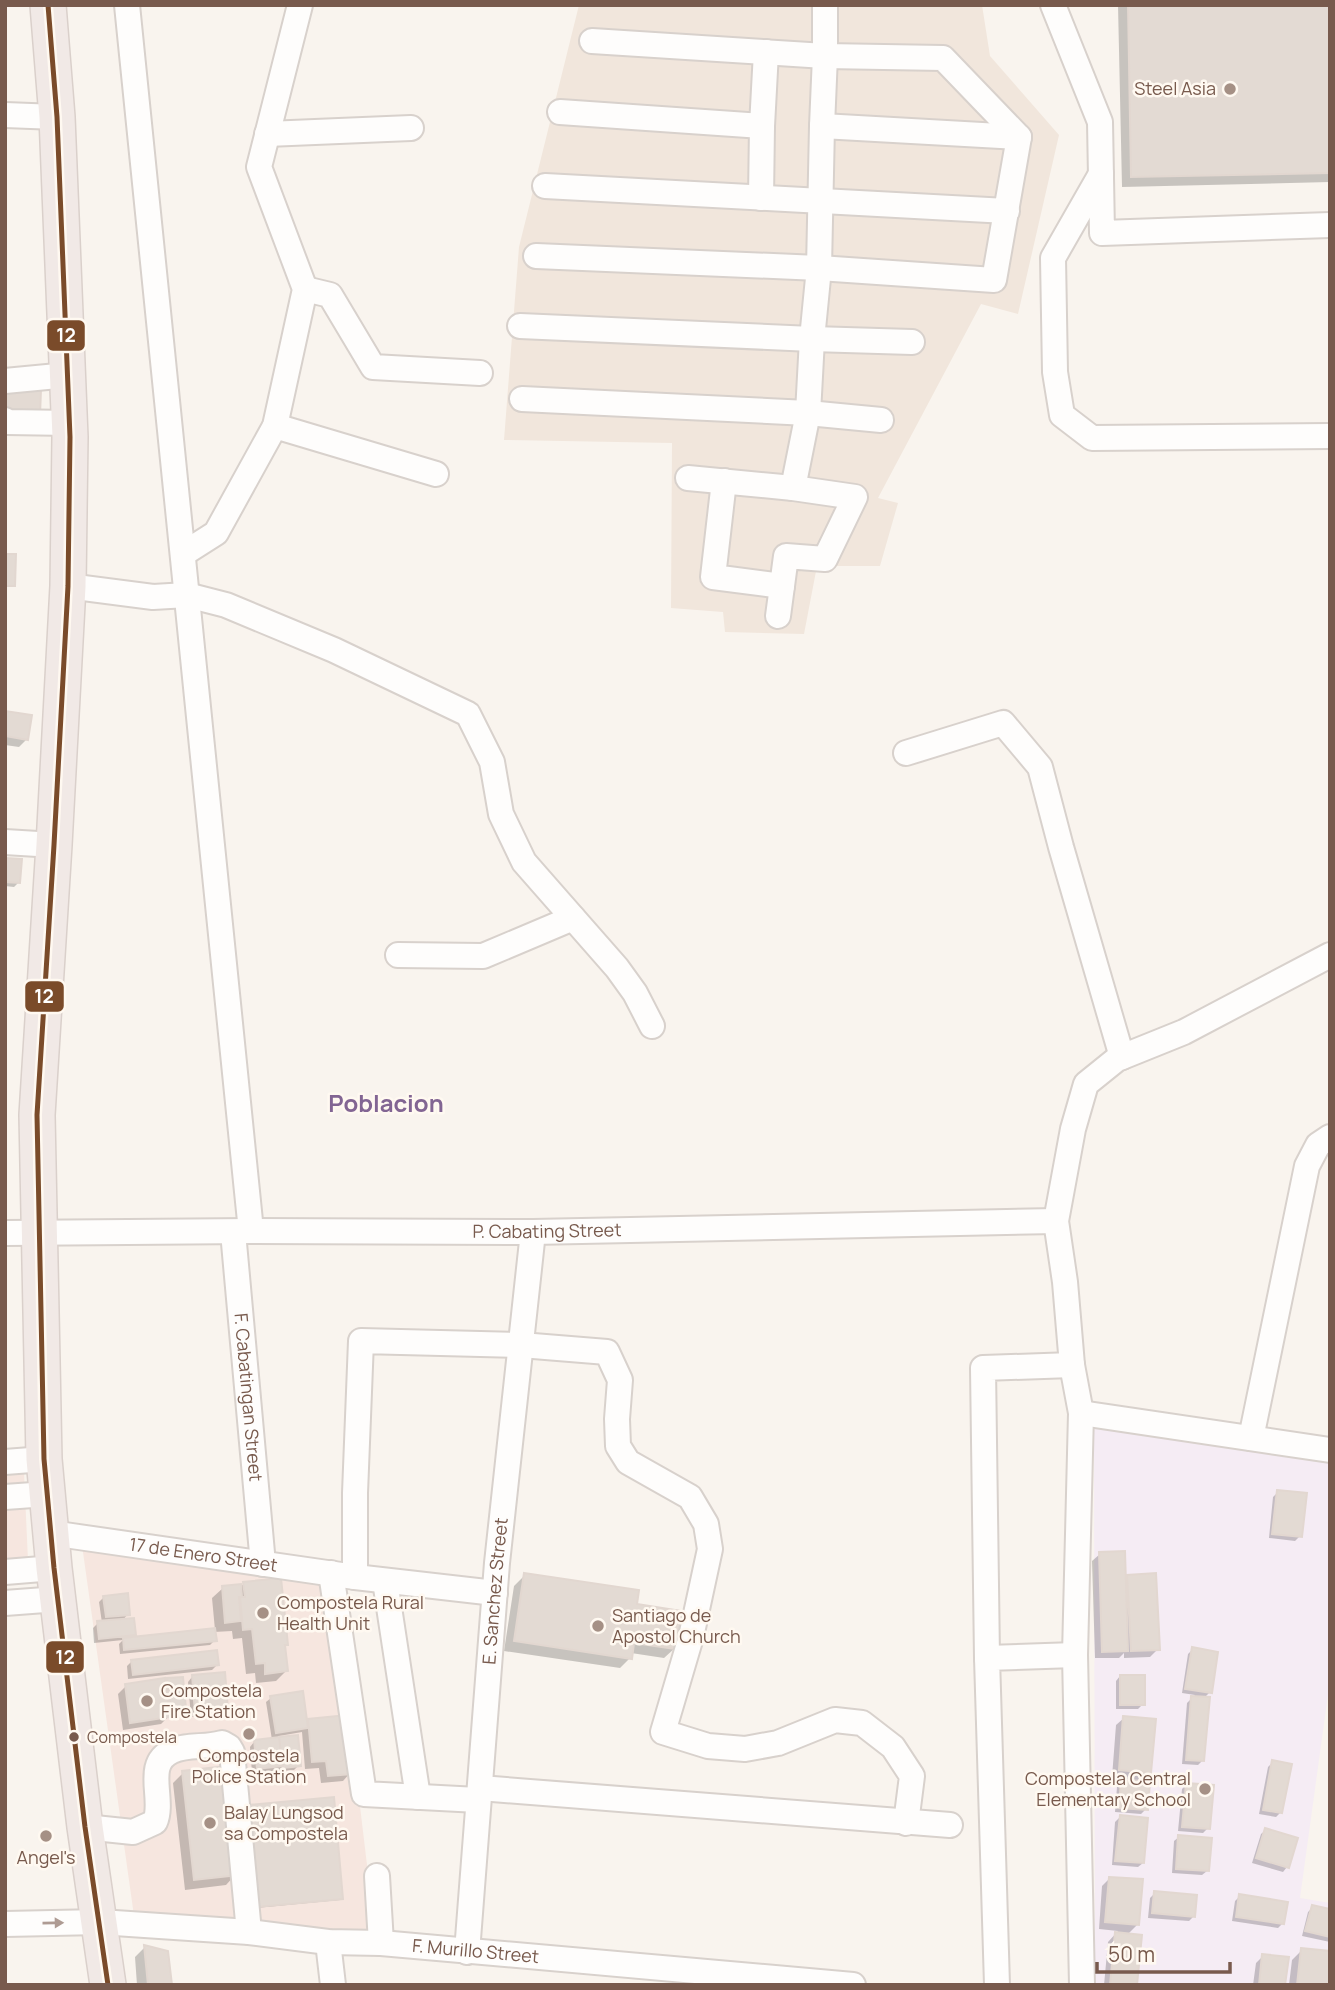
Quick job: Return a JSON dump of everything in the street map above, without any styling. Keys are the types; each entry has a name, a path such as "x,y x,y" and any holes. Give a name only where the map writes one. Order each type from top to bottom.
{"highway":[{"path":"48,5 57,117 69,423 68,586 37,1115 44,1459 85,1827 108,1985"}],"street":[{"name":"F. Cabatingan Street","path":"128,5 187,595 242,1231 263,1564"},
{"path":"183,554 216,533 275,426 305,289 259,167 299,5"},
{"path":"793,488 808,413 811,339 819,268 825,5"},
{"path":"1053,5 1100,121 1102,233 1330,225"},
{"path":"592,41 825,56 943,58 1019,137"},
{"path":"761,198 766,52"},
{"path":"560,112 762,126"},
{"path":"5,115 57,117"},
{"path":"822,126 1019,137"},
{"path":"267,134 411,128"},
{"path":"536,256 819,268 994,280 1019,137"},
{"path":"1101,174 1053,258 1055,372 1062,415 1092,438 1330,436"},
{"path":"545,186 1007,211"},
{"path":"305,289 330,295 373,367 480,373"},
{"path":"520,326 912,342"},
{"path":"5,381 68,375"},
{"path":"522,399 808,413 881,420"},
{"path":"5,420 69,423"},
{"path":"275,426 436,474"},
{"path":"688,478 855,497 825,559 786,556 778,617"},
{"path":"724,481 713,577 782,586"},
{"path":"68,586 153,597 187,595 226,605 334,650 468,714 492,762 501,814 524,862 623,976 652,1026"},
{"path":"905,753 1003,723 1040,767 1122,1057"},
{"path":"5,842 54,845"},
{"path":"398,955 483,956 573,918"},
{"path":"1082,1985 1075,1655 1081,1413 1072,1365 1065,1282 1056,1221 1073,1129 1086,1084 1122,1057 1184,1032 1330,956"},
{"path":"1251,1438 1307,1166 1318,1145 1330,1137"},
{"name":"P. Cabating Street","path":"5,1233 533,1232 1056,1221"},
{"name":"E. Sanchez Street","path":"467,1952 495,1593 533,1232"},
{"path":"906,1823 912,1776 893,1747 862,1723 835,1720 778,1743 745,1749 708,1746 663,1732 691,1637 710,1549 706,1524 690,1497 628,1462 618,1446 620,1380 607,1352 521,1345 361,1341 355,1493 343,1575 364,1794 418,1797 479,1794 906,1823 950,1825"},
{"path":"997,1985 987,1658 983,1368 1072,1365"},
{"path":"1081,1413 1330,1450"},
{"path":"5,1462 44,1459"},
{"path":"5,1497 47,1494"},
{"name":"17 de Enero Street","path":"51,1533 385,1581 495,1593"},
{"path":"5,1572 56,1584"},
{"path":"385,1581 418,1797"},
{"path":"5,1604 56,1584"},
{"path":"987,1658 1075,1655"},
{"path":"85,1827 133,1832 155,1822 159,1814 156,1769 159,1761 174,1749 222,1743 229,1747 232,1752 249,1932"},
{"path":"377,1876 381,1944"},
{"name":"F. Murillo Street","path":"5,1924 100,1922 249,1932 467,1952 601,1974 853,1985"},
{"path":"328,1941 333,1985"}],"shaded area":[{"path":"579,5 982,5 990,56 1059,135 1018,314 981,304 878,498 898,503 880,566 817,566 804,634 725,632 723,612 671,608 672,443 504,440 519,247"},
{"name":"Compostela Central Elementary School","path":"1094,1428 1330,1455 1330,1680 1300,1898 1330,1903 1330,1985 1095,1985"},
{"path":"24,1472 29,1583 5,1584 5,1473"},
{"path":"82,1545 325,1577 349,1714 375,1932 134,1916"}],"building":[{"name":"Steel Asia","path":"1128,5 1330,5 1330,173 1131,177"},
{"path":"6,389 41,389 40,416 5,416"},
{"path":"5,554 16,554 15,586 5,586"},
{"path":"5,711 32,715 28,740 5,736"},
{"path":"5,858 22,859 20,883 5,882"},
{"path":"1277,1490 1307,1493 1302,1537 1272,1534"},
{"path":"1125,1551 1128,1651 1102,1652 1099,1552"},
{"name":"Santiago de Apostol Church","path":"524,1573 639,1590 637,1604 682,1611 676,1649 634,1643 632,1659 514,1641"},
{"path":"1156,1573 1160,1650 1131,1651 1127,1575"},
{"name":"Compostela Rural Health Unit","path":"281,1578 288,1671 265,1674 265,1663 256,1664 252,1629 243,1630 240,1597 245,1597 243,1582"},
{"path":"241,1584 241,1621 225,1623 222,1586"},
{"path":"128,1593 130,1615 106,1617 103,1596"},
{"path":"134,1618 136,1635 99,1639 97,1621"},
{"path":"215,1628 217,1641 124,1650 123,1638"},
{"path":"1192,1647 1218,1652 1212,1693 1185,1689"},
{"path":"217,1650 219,1665 133,1675 131,1660"},
{"path":"225,1672 228,1710 195,1713 192,1675"},
{"path":"1120,1675 1145,1675 1145,1705 1120,1705"},
{"path":"183,1677 186,1709 171,1711 167,1678"},
{"path":"165,1678 170,1717 130,1723 125,1684"},
{"path":"303,1691 308,1728 276,1733 270,1696"},
{"path":"1191,1696 1210,1697 1204,1761 1186,1760"},
{"path":"347,1715 352,1774 328,1776 326,1761 312,1762 308,1719"},
{"path":"1123,1716 1156,1719 1151,1773 1119,1770"},
{"path":"298,1735 301,1766 283,1768 279,1737"},
{"path":"279,1737 282,1766 257,1769 254,1740"},
{"path":"1272,1760 1292,1764 1282,1813 1263,1810"},
{"name":"Balay Lungsod sa Compostela","path":"226,1766 238,1875 194,1880 182,1771"},
{"path":"1121,1780 1150,1781 1148,1810 1119,1808"},
{"path":"1186,1783 1214,1785 1210,1829 1182,1827"},
{"path":"334,1797 343,1899 257,1907 248,1805"},
{"path":"1120,1815 1148,1818 1144,1863 1115,1861"},
{"path":"1265,1828 1298,1838 1289,1868 1256,1858"},
{"path":"1178,1835 1212,1838 1209,1871 1176,1869"},
{"path":"1109,1877 1143,1879 1139,1925 1105,1922"},
{"path":"1154,1891 1197,1895 1195,1917 1152,1913"},
{"path":"1239,1894 1288,1902 1284,1924 1236,1917"},
{"path":"1312,1905 1330,1909 1330,1937 1305,1931"},
{"path":"1115,1932 1142,1935 1137,1985 1110,1985"},
{"path":"144,1945 168,1951 172,1985 148,1985"},
{"path":"1301,1948 1330,1951 1330,1985 1297,1985"},
{"path":"1262,1954 1289,1957 1285,1985 1259,1985"}],"transit line":[{"name":"12","path":"48,5 57,117 70,437 68,586 37,1115 44,1459 54,1568 85,1827 108,1985"}],"place":[{"name":"Steel Asia","path":"1230,89"},
{"name":"Compostela Rural Health Unit","path":"263,1613"},
{"name":"Santiago de Apostol Church","path":"598,1626"},
{"name":"Compostela Fire Station","path":"147,1701"},
{"name":"Compostela Police Station","path":"249,1734"},
{"name":"Compostela","path":"74,1737"},
{"name":"Compostela Central Elementary School","path":"1205,1789"},
{"name":"Balay Lungsod sa Compostela","path":"210,1823"},
{"name":"Angel's","path":"46,1836"}],"district":[{"name":"Poblacion","path":"386,1104"}]}
